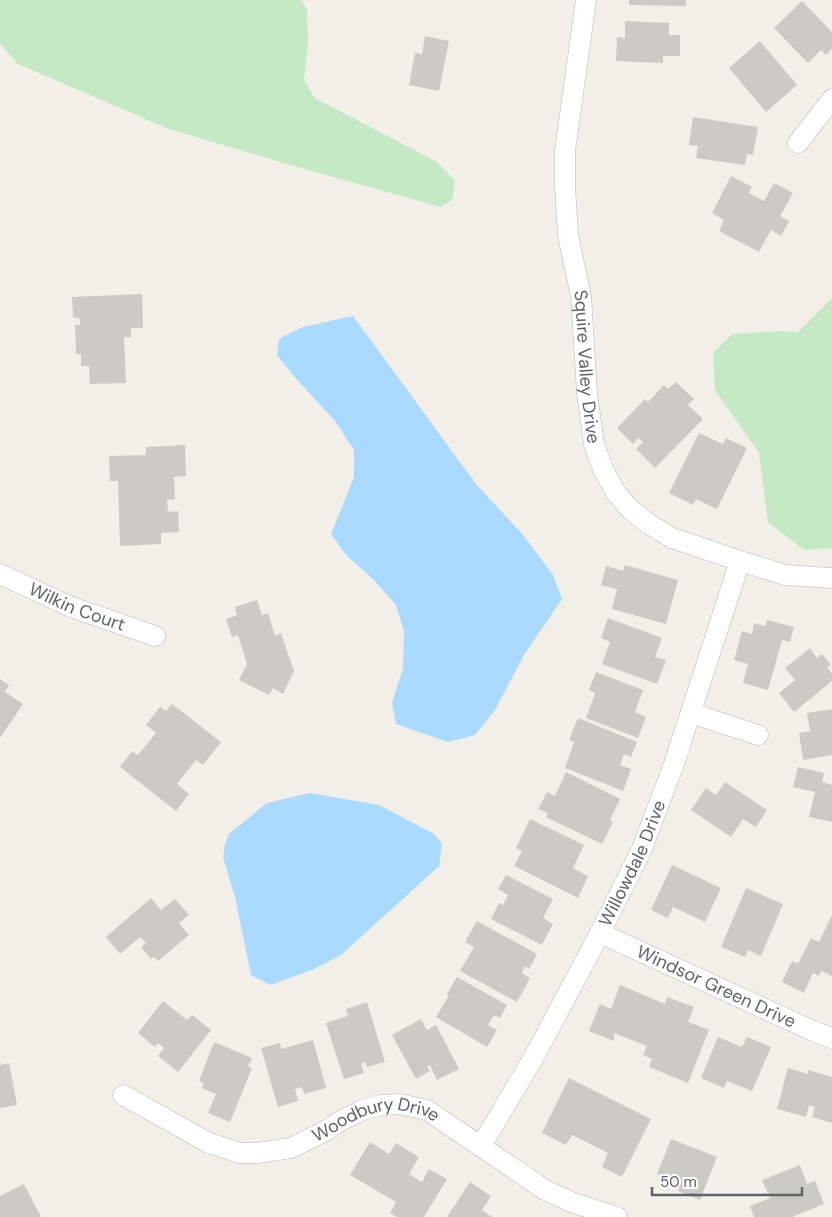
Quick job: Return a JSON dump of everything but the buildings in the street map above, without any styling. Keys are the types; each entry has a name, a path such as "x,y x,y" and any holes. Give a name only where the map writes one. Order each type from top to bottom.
{"street":[{"name":"Squire Valley Drive","path":"586,0 565,151 565,186 568,235 581,296 587,393 594,444 603,469 616,493 631,510 672,538 785,575 832,578"},
{"path":"798,143 832,99"},
{"name":"Willowdale Drive","path":"480,1146 534,1057 641,851 673,768 740,561"},
{"name":"Wilkin Court","path":"0,574 71,607 155,636"},
{"path":"691,714 758,735"},
{"name":"Windsor Green Drive","path":"600,933 832,1038"},
{"name":"Woodbury Drive","path":"123,1095 209,1143 240,1153 257,1154 291,1148 327,1130 342,1120 363,1110 381,1105 400,1104 427,1110 545,1190 572,1202 617,1217"}],"green space":[{"path":"0,0 301,0 307,9 308,41 304,80 315,98 437,162 455,181 452,200 441,207 169,129 18,64 0,44"},
{"path":"832,298 832,548 804,550 768,522 759,453 715,390 713,353 732,334 783,331 797,333"}],"water":[{"path":"353,316 476,484 524,536 553,575 562,599 525,653 495,710 475,735 448,742 396,724 392,703 403,668 404,631 396,605 374,580 346,555 331,534 354,477 354,450 335,421 277,355 279,339 303,327"},
{"path":"310,793 379,805 434,834 442,843 439,866 341,955 314,969 270,985 251,975 235,897 223,857 225,845 229,834 267,803"}]}
